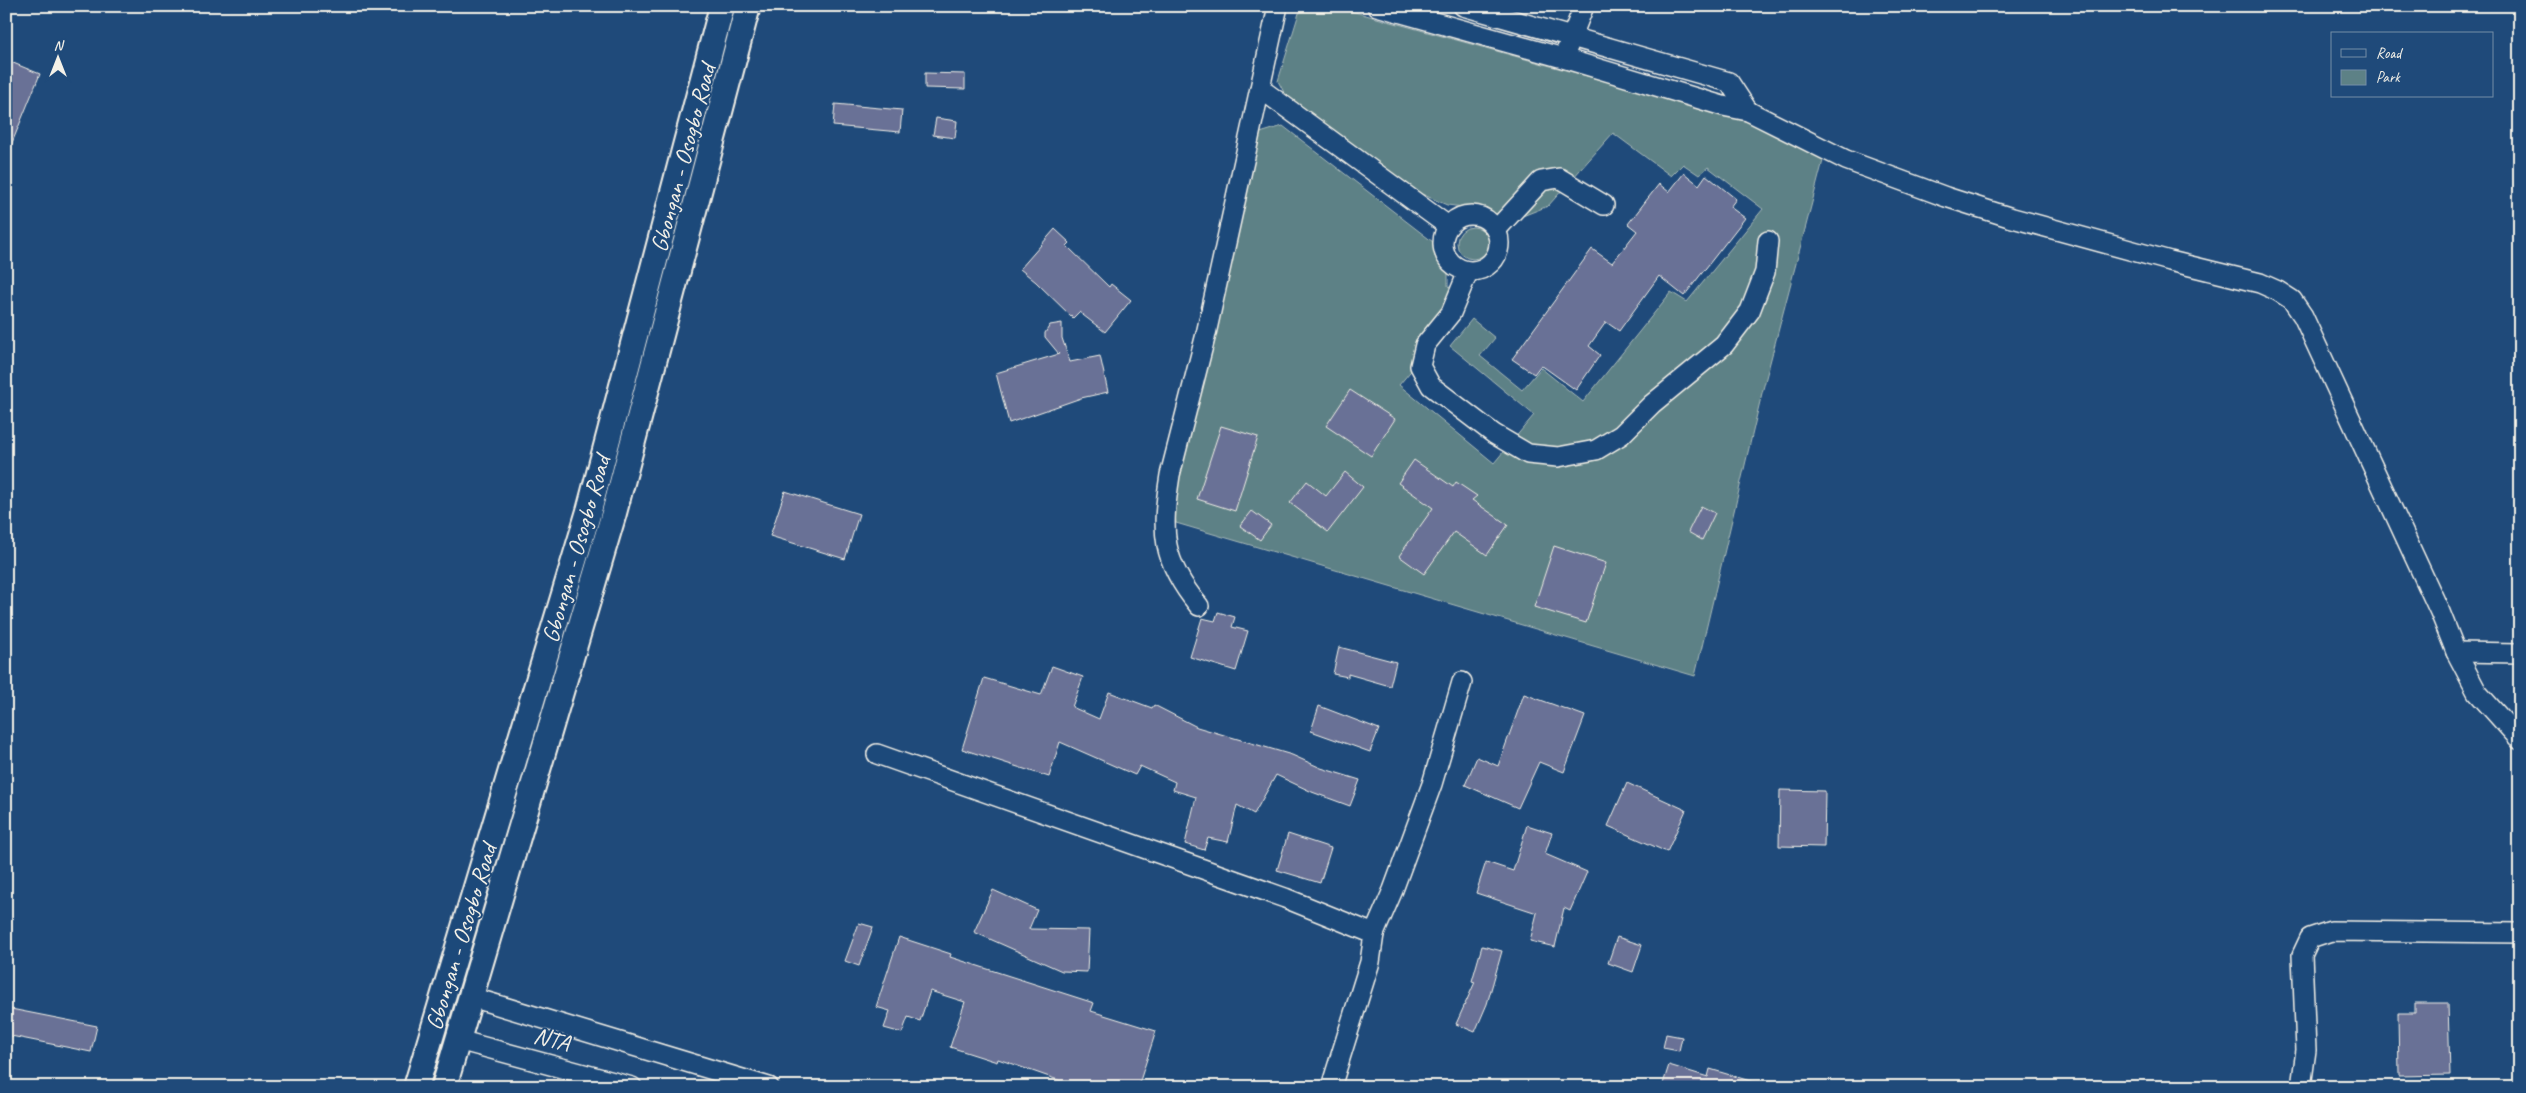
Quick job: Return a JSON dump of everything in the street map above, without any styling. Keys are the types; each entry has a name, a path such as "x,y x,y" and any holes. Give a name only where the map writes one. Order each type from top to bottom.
{"main road":[{"name":"Gbongan - Osogbo Road","path":"416,1087 589,511 666,228 722,6"},
{"name":"Gbongan - Osogbo Road","path":"444,1087 614,513 748,6"}],"street":[{"path":"1199,606 1186,588 1168,554 1164,523 1166,498 1261,89 1278,6"},
{"path":"1377,6 1563,58 1723,106 1748,111 1846,160 1946,197 2151,256 2260,283 2278,291 2292,300 2303,316 2349,420 2440,612 2456,652 2477,692 2520,740"},
{"path":"1463,6 1729,82 1748,111"},
{"path":"1563,58 1584,6"},
{"path":"1261,89 1448,226"},
{"path":"1496,230 1541,182 1550,178 1559,178 1604,205"},
{"path":"1473,215 1482,218 1496,230 1499,249 1496,258 1481,270 1468,272 1454,267 1444,252 1442,243 1448,226 1455,220 1473,215"},
{"path":"1468,272 1451,313 1426,345 1420,366 1431,386 1494,434 1528,454 1558,457 1596,450 1621,435 1652,404 1724,345 1750,311 1765,272 1768,241"},
{"path":"2456,652 2520,653"},
{"path":"1331,1087 1370,962 1374,934 1393,890 1432,784 1462,682"},
{"path":"877,754 1276,895 1374,934"},
{"path":"2301,1087 2306,1050 2302,955 2310,938 2331,931 2520,933"},
{"path":"471,997 769,1087"},
{"name":"NTA","path":"458,1040 632,1087"}],"green space":[{"path":"1311,6 1333,6 1721,113 1736,112 1825,153 1762,393 1695,676 1176,523 1172,489 1260,133 1283,126 1433,242 1448,272 1448,286 1459,295 1452,322 1399,385 1494,463 1534,415 1450,346 1472,319 1495,338 1480,356 1522,390 1541,368 1583,402 1671,292 1687,302 1763,209 1708,167 1699,175 1683,164 1671,176 1613,133 1548,206 1515,219 1488,216 1472,208 1447,205 1417,192 1287,98 1278,81 1299,13"},
{"path":"1473,227 1479,228 1484,232 1488,237 1488,249 1484,254 1479,258 1473,259 1467,258 1462,254 1458,249 1457,243 1458,237 1462,232 1467,228"}],"building":[{"path":"6,60 40,74 7,155 6,155"},
{"path":"925,73 965,74 965,89 925,88"},
{"path":"835,104 902,110 900,132 833,126"},
{"path":"936,118 957,121 955,138 933,135"},
{"path":"1684,173 1699,185 1706,175 1736,199 1730,207 1745,218 1684,296 1659,276 1619,331 1606,322 1589,346 1600,355 1576,390 1541,365 1534,374 1512,359 1592,249 1612,263 1637,231 1628,224 1659,184 1669,192"},
{"path":"1055,229 1070,243 1067,246 1109,287 1111,284 1131,300 1105,332 1079,312 1073,318 1020,269"},
{"path":"1062,323 1062,338 1070,362 1100,356 1108,392 1081,398 1009,423 996,373 1059,354 1045,337 1045,333 1050,325"},
{"path":"1350,390 1395,419 1371,456 1326,426"},
{"path":"1221,426 1258,437 1235,511 1197,499"},
{"path":"1414,460 1453,487 1456,482 1477,496 1472,500 1508,525 1487,555 1454,532 1424,574 1399,556 1433,508 1398,483"},
{"path":"1345,472 1363,487 1328,532 1290,503 1307,481 1326,496"},
{"path":"785,491 859,514 845,559 770,536"},
{"path":"1701,506 1715,513 1702,540 1688,532"},
{"path":"1252,511 1271,525 1260,540 1240,526"},
{"path":"1554,546 1606,563 1586,623 1534,607"},
{"path":"1218,612 1235,617 1232,627 1248,631 1236,671 1190,657 1202,618 1215,621"},
{"path":"1339,647 1396,662 1390,686 1348,674 1348,677 1333,674"},
{"path":"1052,666 1083,677 1072,707 1099,719 1109,692 1152,708 1154,705 1197,727 1292,755 1321,768 1360,780 1350,806 1312,792 1276,775 1254,814 1237,805 1228,842 1208,838 1204,850 1185,844 1196,797 1173,790 1175,782 1140,766 1135,775 1060,742 1049,777 962,749 984,678 1041,695"},
{"path":"1524,694 1585,716 1564,772 1539,762 1518,808 1465,785 1477,757 1498,766"},
{"path":"1319,706 1379,729 1370,752 1311,731"},
{"path":"1627,783 1686,810 1667,852 1608,826"},
{"path":"1780,790 1825,791 1824,847 1779,846"},
{"path":"1527,825 1552,833 1545,854 1587,872 1570,911 1564,908 1555,947 1530,941 1537,913 1476,893 1486,862 1513,871"},
{"path":"1288,834 1331,848 1320,883 1277,870"},
{"path":"993,890 1037,910 1029,929 1089,930 1087,972 1062,971 974,932"},
{"path":"859,923 873,927 859,966 845,961"},
{"path":"899,937 951,954 950,957 1094,1003 1091,1011 1156,1031 1138,1087 1078,1087 998,1059 997,1062 950,1047 965,1002 930,991 920,1021 908,1017 902,1033 884,1028 890,1011 876,1007"},
{"path":"1617,937 1642,945 1633,972 1608,963"},
{"path":"1482,946 1502,951 1487,1004 1475,1032 1456,1024 1475,982 1472,981"},
{"path":"2415,1003 2448,1003 2450,1075 2399,1076 2398,1013 2415,1013"},
{"path":"6,1008 97,1026 91,1052 6,1035"},
{"path":"1666,1034 1682,1037 1679,1051 1663,1048"},
{"path":"1669,1065 1708,1077 1710,1069 1757,1083 1756,1087 1662,1087"}]}
